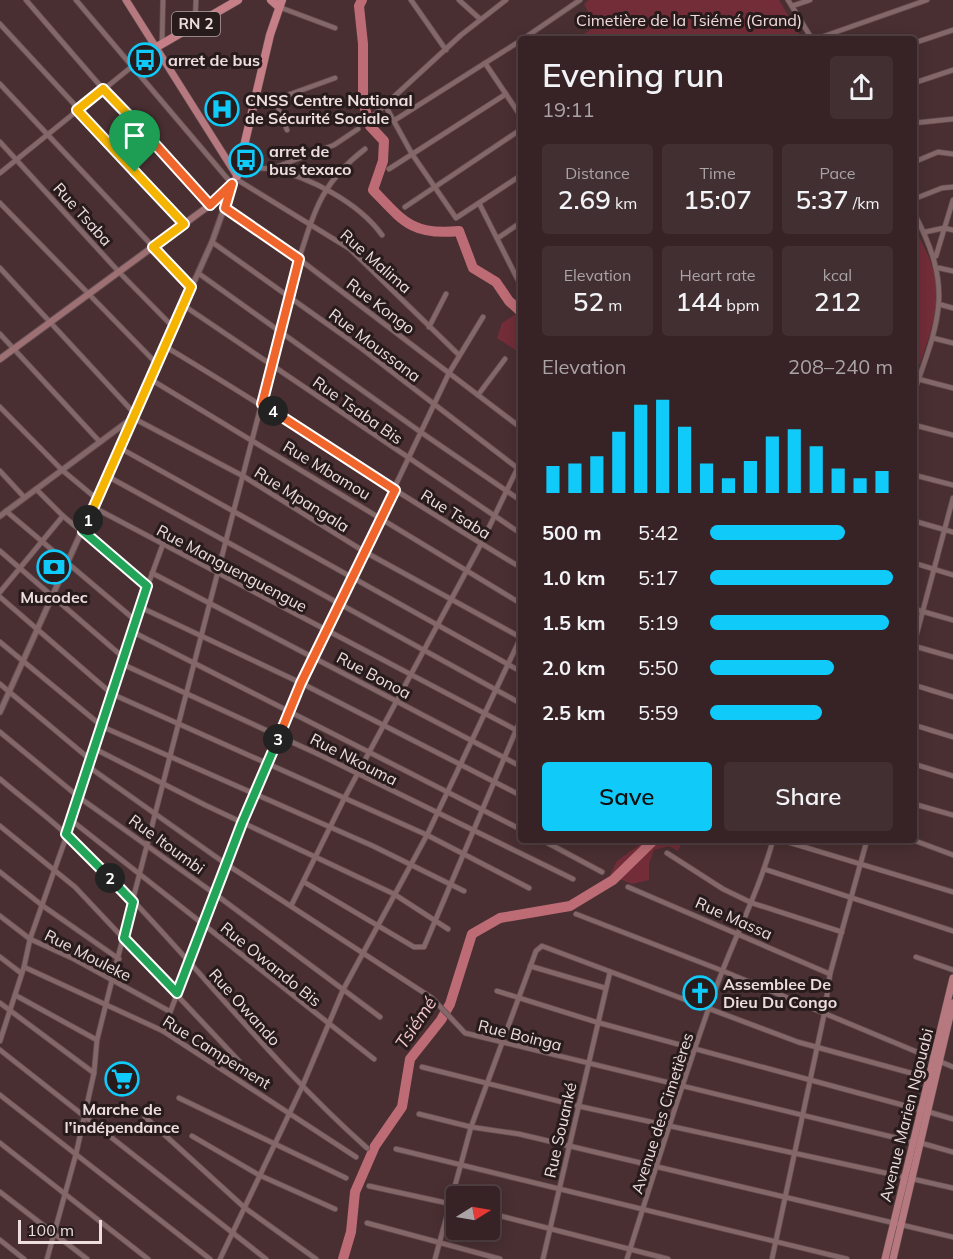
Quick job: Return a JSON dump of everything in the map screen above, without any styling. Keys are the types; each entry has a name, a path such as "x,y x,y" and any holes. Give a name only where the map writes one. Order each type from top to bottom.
{"highway":[{"path":"236,177 280,4 272,0"},
{"name":"RN 2","path":"158,45 235,1"}],"main road":[{"path":"0,359 210,205 236,177 158,45 126,0"},
{"name":"Avenue Marien Ngouabi","path":"885,1259 897,1224 904,1177 917,1143 921,1110 929,1078 937,1060 953,978"},
{"path":"893,1259 897,1224 913,1179 917,1143 929,1112 937,1060 952,1008"}],"street":[{"path":"26,0 103,89 210,205"},
{"name":"Rue Malima","path":"76,0 132,65 236,177 350,249 459,355"},
{"path":"0,173 158,45 164,0"},
{"path":"195,24 196,0"},
{"path":"411,0 446,50"},
{"path":"459,0 480,19"},
{"path":"373,116 498,2 506,0"},
{"path":"528,36 580,0"},
{"path":"788,0 810,36"},
{"path":"792,6 810,0"},
{"path":"825,36 927,0"},
{"path":"280,4 335,28"},
{"path":"0,24 184,224"},
{"path":"917,42 953,30"},
{"path":"395,120 518,42"},
{"path":"485,63 518,113"},
{"path":"917,82 953,70"},
{"path":"252,108 335,78"},
{"path":"0,84 191,287"},
{"path":"388,169 506,94"},
{"path":"275,100 287,130"},
{"path":"385,105 412,154 456,218 518,177"},
{"path":"917,123 953,119"},
{"path":"0,712 166,347 212,242 236,177 271,169 334,145 358,129"},
{"path":"405,207 518,131"},
{"name":"Rue Tsaba","path":"0,142 119,272 174,328"},
{"path":"47,1259 76,1154 112,980 299,259 324,189 335,175 365,149"},
{"path":"917,161 938,153 953,154"},
{"path":"271,169 324,189 348,202 382,235"},
{"path":"917,198 953,187"},
{"path":"936,256 953,200"},
{"path":"0,203 157,364"},
{"path":"479,203 518,280"},
{"name":"Rue Kongo","path":"225,208 299,259 518,425"},
{"path":"917,218 936,256 942,305 917,382"},
{"path":"498,238 518,224"},
{"path":"925,232 944,228 953,230"},
{"name":"Rue Moussana","path":"212,242 291,297 518,466"},
{"name":"Rue Mpangala","path":"0,268 134,416 243,476 365,552 518,637"},
{"path":"939,268 953,271"},
{"path":"514,272 518,269"},
{"path":"198,273 518,498"},
{"path":"429,327 446,294"},
{"name":"Rue Tsaba Bis","path":"183,305 518,532"},
{"path":"942,305 953,308"},
{"path":"163,1031 242,823 301,683 328,633 436,406 449,373 483,317"},
{"path":"0,334 100,442"},
{"path":"933,338 953,343"},
{"name":"Rue Tsaba","path":"166,347 262,404 518,566"},
{"path":"478,395 505,359"},
{"name":"Rue Mbamou","path":"150,379 382,517 518,602"},
{"path":"918,379 953,388"},
{"path":"0,407 62,470 97,499"},
{"path":"0,516 134,416"},
{"path":"917,426 953,435"},
{"path":"120,448 518,670"},
{"path":"0,471 24,497"},
{"path":"291,906 344,799 518,471"},
{"path":"917,476 953,484"},
{"path":"107,477 225,543 425,649 518,702"},
{"path":"36,489 63,516 147,586"},
{"path":"917,631 953,498"},
{"name":"Rue Manguenguengue","path":"93,507 328,633 518,730"},
{"path":"6,511 135,620"},
{"path":"63,516 0,595 112,694 428,835 529,888"},
{"path":"917,522 953,532"},
{"path":"0,1041 24,967 30,939 80,798 135,620 163,544"},
{"path":"0,551 124,658"},
{"path":"917,564 953,575"},
{"name":"Rue Bonoa","path":"152,573 518,765"},
{"path":"140,607 301,683 518,794"},
{"path":"917,610 953,620"},
{"path":"133,632 196,662 518,828"},
{"path":"0,642 103,727 330,827 464,891"},
{"path":"220,1259 288,1111 302,1087 343,990 428,835 447,790 486,714 518,643"},
{"path":"917,646 953,657"},
{"name":"Rue Nkouma","path":"122,664 279,736 573,879"},
{"path":"0,684 92,761"},
{"path":"917,687 953,698"},
{"path":"917,725 953,736"},
{"name":"Rue Itoumbi","path":"0,732 80,798 215,894 380,1017"},
{"path":"304,882 419,948 424,947 518,733"},
{"path":"95,749 316,859 394,894 435,918 448,929"},
{"path":"917,765 953,776"},
{"name":"Rue Boinga","path":"89,767 226,864 440,1006 465,1033 587,1065 953,1152"},
{"name":"Rue Owando","path":"0,779 66,834 133,902 302,1087 367,1148"},
{"path":"917,805 953,815"},
{"name":"Rue Owando Bis","path":"71,820 374,1059"},
{"path":"0,826 55,869 177,993 239,1061"},
{"path":"917,841 953,855"},
{"path":"548,843 602,872"},
{"name":"Avenue des Cimetières","path":"627,1259 644,1209 654,1168 709,1008 752,903 771,843"},
{"path":"791,843 953,892"},
{"path":"772,1259 811,1079 830,974 866,843"},
{"path":"667,852 723,889 752,903 842,932"},
{"path":"764,869 953,931"},
{"path":"0,872 43,906 119,958"},
{"name":"Rue Massa","path":"628,886 830,974"},
{"path":"576,914 723,971 953,1067"},
{"name":"Rue Mouleke","path":"0,916 30,939 169,1011"},
{"path":"458,1186 471,1127 500,1043 536,951 542,946 798,1042 929,1078"},
{"path":"0,957 21,973"},
{"path":"916,957 953,970"},
{"path":"530,966 605,988"},
{"name":"Rue Campement","path":"24,967 163,1031 356,1157"},
{"name":"Rue Souanké","path":"543,1259 596,1022 610,972"},
{"path":"497,991 596,1022 921,1110"},
{"path":"15,995 98,1040"},
{"path":"0,1003 93,1073"},
{"path":"0,1050 266,1259"},
{"path":"422,1067 578,1106 794,1155 904,1177"},
{"path":"0,1095 210,1259"},
{"path":"179,1098 346,1178"},
{"path":"929,1112 953,1119"},
{"path":"419,1114 471,1127 569,1146 953,1238"},
{"path":"145,1117 245,1208 316,1259"},
{"path":"192,1136 259,1175 335,1209"},
{"path":"0,1143 148,1259"},
{"path":"396,1149 847,1259"},
{"path":"913,1179 953,1188"},
{"path":"369,1186 446,1202"},
{"path":"0,1192 87,1259"},
{"path":"500,1216 668,1259"},
{"path":"367,1223 500,1259"},
{"path":"435,1259 446,1226"},
{"path":"0,1240 24,1259"}],"green space":[{"name":"Cimetière de la Tsiémé (Grand)","path":"589,0 779,0 800,36 581,36 596,26 584,4"},
{"path":"917,233 932,265 937,295 936,310 920,364 917,362"},
{"path":"518,312 518,352 497,338 502,323"},
{"path":"642,843 682,843 678,851 669,846 654,850 649,864 649,880 632,884 610,875 617,861"}],"waterway":[{"name":"Tsiémé","path":"362,0 359,6 363,44 363,102 370,126 384,141 383,161 373,190 392,210 410,224 430,231 459,231 473,268 496,282 509,301 518,309"},
{"name":"Tsiémé","path":"343,1259 351,1232 355,1192 375,1146 402,1107 410,1059 441,1020 450,1004 472,934 500,918 570,906 613,880 651,843"}],"place":[{"name":"arret de bus","path":"145,60"},
{"name":"CNSS Centre National de Sécurité Sociale","path":"222,109"},
{"name":"arret de bus texaco","path":"246,160"},
{"name":"Mucodec","path":"54,567"},
{"name":"Assemblee De Dieu Du Congo","path":"700,993"},
{"name":"Marche de l’indépendance","path":"122,1079"}],"route":[{"path":"103,89 210,205 232,184 225,208 299,259 262,404 395,490 289,710 242,823 177,993 124,938 133,902 66,834 80,798 147,586 83,531 191,287 153,247 184,224 135,172 77,110 103,89"}]}
